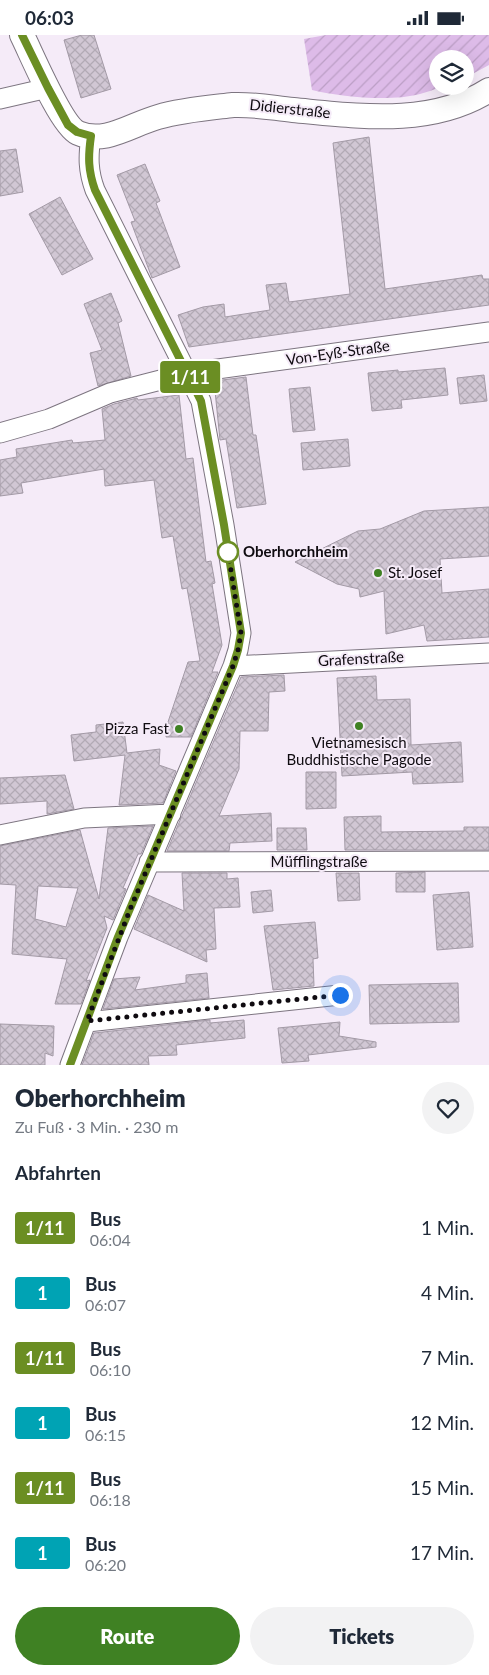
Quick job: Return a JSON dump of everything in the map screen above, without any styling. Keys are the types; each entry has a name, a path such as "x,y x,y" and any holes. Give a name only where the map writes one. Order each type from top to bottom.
{"street":[{"path":"22,35 68,125 77,132 91,136 88,153 89,173 95,190 201,401 224,525 241,633 233,666 118,937 70,1065"},
{"path":"0,99 48,88"},
{"name":"Didierstraße","path":"91,136 105,136 157,117 198,108 244,105 348,115 414,115 444,109 489,90"},
{"name":"Von-Eyß-Straße","path":"0,433 49,419 110,393 188,373 489,332"},
{"name":"Grafenstraße","path":"233,666 489,653"},
{"path":"0,835 84,818 171,814"},
{"name":"Müfflingstraße","path":"149,862 489,861"},
{"path":"87,1021 340,995"}],"shaded area":[{"path":"326,35 489,35 489,65 474,73 474,50 429,50 429,91 395,98 366,98 324,93 312,90 304,39"}],"building":[{"path":"82,35 94,35 111,89 81,98 64,40"},
{"path":"369,137 385,289 482,275 483,279 489,279 489,305 189,347 178,315 203,307 224,304 225,317 270,310 266,285 286,283 289,302 350,294 333,143"},
{"path":"16,149 23,192 0,196 0,151"},
{"path":"145,164 160,201 156,203 180,267 152,278 131,222 135,221 117,175"},
{"path":"60,197 93,259 62,275 29,214"},
{"path":"111,293 122,321 118,323 131,376 98,386 90,353 102,350 84,304"},
{"path":"445,368 448,395 401,400 402,408 372,411 368,373"},
{"path":"484,375 487,401 460,404 457,378"},
{"path":"246,377 253,435 256,435 266,504 237,508 226,439 220,440 214,381"},
{"path":"310,387 315,430 293,432 289,389"},
{"path":"179,395 186,459 193,458 206,562 211,561 215,583 212,584 222,645 212,672 218,672 191,737 166,737 167,725 188,662 200,661 187,588 182,589 173,536 162,538 154,480 105,486 104,469 21,483 23,493 0,496 0,460 17,457 16,449 72,440 73,443 105,440 102,409 137,398 138,400"},
{"path":"348,439 350,466 303,470 301,443"},
{"name":"St. Josef","path":"489,507 489,556 440,559 442,593 489,589 489,637 427,641 424,625 386,634 384,591 360,597 359,589 337,584 295,562 358,531 380,529 424,511"},
{"path":"284,675 285,691 269,692 268,731 240,731 239,769 219,816 271,813 272,841 230,843 229,851 167,851 241,677"},
{"path":"376,676 377,700 410,699 411,745 461,742 463,782 413,784 412,772 342,776 337,678"},
{"path":"123,722 127,753 160,749 159,765 176,771 163,803 119,805 125,755 74,761 71,735 96,732 96,725"},
{"path":"306,772 336,772 336,808 306,809"},
{"path":"65,775 74,809 47,814 47,801 0,804 0,778"},
{"path":"381,816 381,832 464,831 464,827 489,827 489,850 345,850 344,817"},
{"path":"153,826 123,888 126,889 113,920 104,916 107,928 86,981 90,980 81,1004 55,1004 67,959 12,954 16,885 0,884 0,846 80,830 99,899 108,828","holes":["38,886 78,888 66,927 35,919"]},
{"path":"277,828 306,828 307,850 277,850"},
{"path":"425,872 425,892 396,892 396,873"},
{"path":"182,873 227,873 227,879 238,878 240,907 214,908 216,949 206,950 207,962 134,929 148,895 184,911"},
{"path":"336,873 359,873 360,900 338,901"},
{"path":"271,890 273,911 253,913 251,892"},
{"path":"469,892 473,947 437,950 433,895"},
{"path":"315,922 318,958 313,959 314,986 273,990 264,926"},
{"path":"207,973 209,998 103,1009 114,979 140,977 135,990 186,983 186,975"},
{"path":"458,983 459,1022 370,1024 369,985"},
{"path":"210,1020 210,1023 244,1020 245,1038 176,1045 177,1055 148,1056 149,1065 82,1065 94,1033"},
{"path":"340,1022 339,1036 376,1042 376,1047 308,1055 309,1061 282,1063 278,1028"},
{"path":"0,1024 54,1026 53,1056 45,1053 45,1065 0,1065"}],"bus line":[{"name":"1/11","path":"22,35 68,125 77,132 91,136 88,153 89,173 95,190 201,401 224,525 241,633 233,666 118,937 70,1065"}],"place":[{"name":"Oberhorchheim","path":"228,552"},
{"name":"St. Josef","path":"378,573"},
{"name":"Vietnamesisch Buddhistische Pagode","path":"359,726"},
{"name":"Pizza Fast","path":"179,729"}],"route":[{"path":"228,552 241,633 238,650 233,666 118,937 87,1021 340,995"}]}
